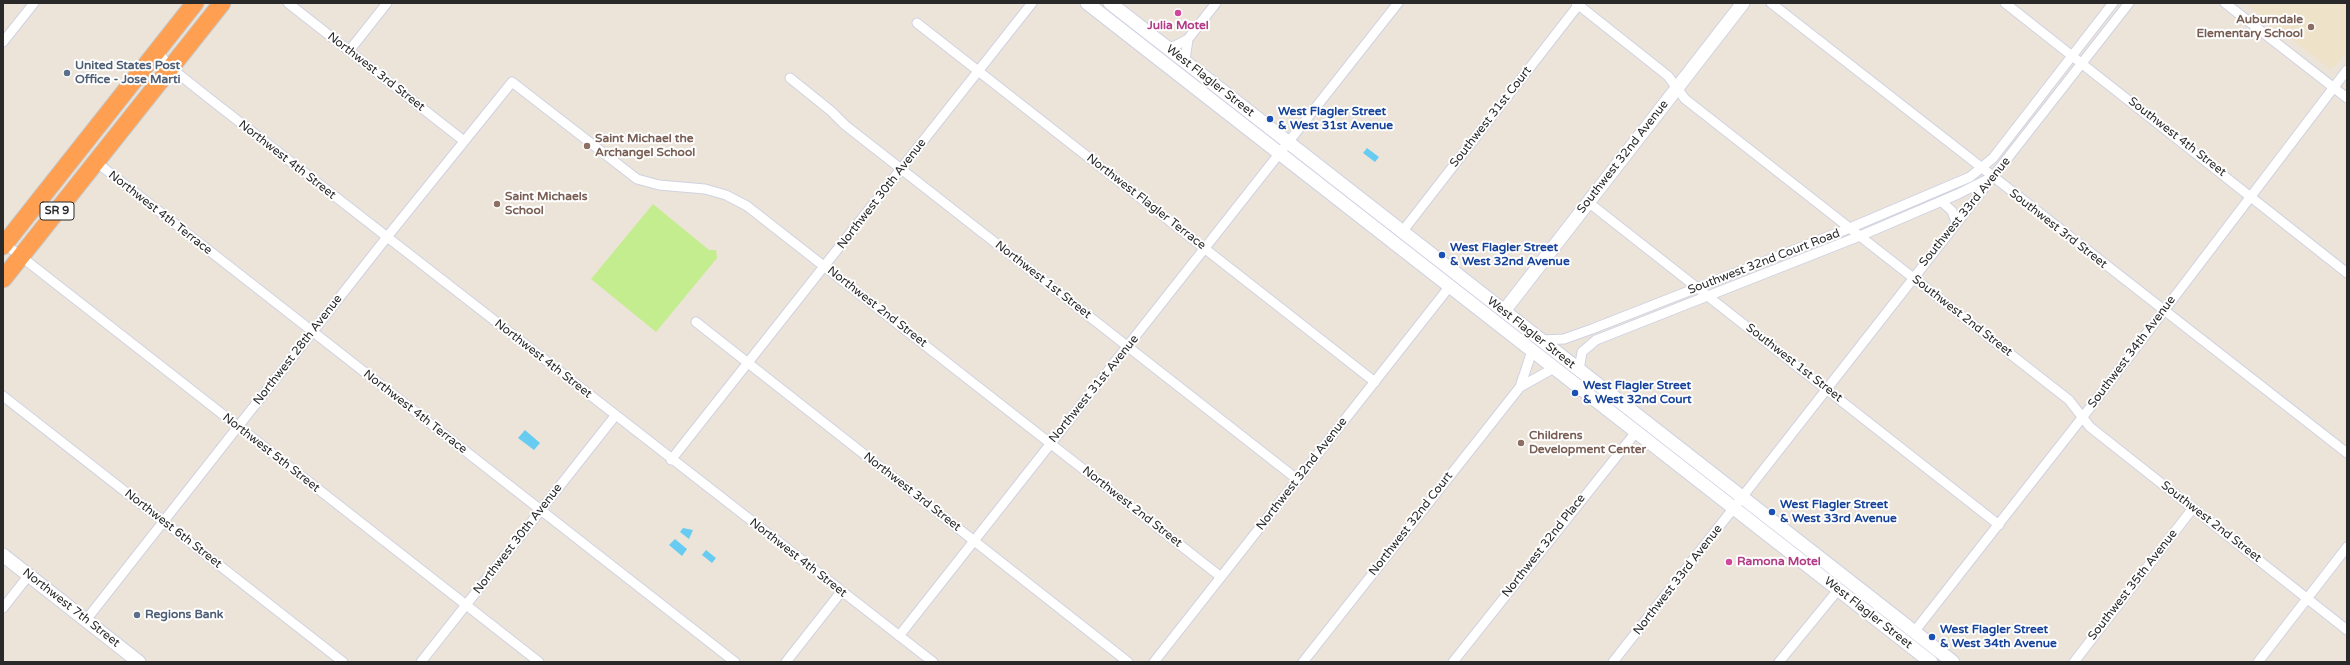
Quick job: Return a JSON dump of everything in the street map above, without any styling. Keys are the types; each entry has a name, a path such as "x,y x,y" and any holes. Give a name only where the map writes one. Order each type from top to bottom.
{"highway":[{"name":"SR 9","path":"4,245 195,3"},
{"path":"199,32 206,10 211,3"},
{"name":"SR 9","path":"3,279 222,3"}],"main road":[{"name":"West Flagler Street","path":"1088,3 1930,662"},
{"name":"West Flagler Street","path":"1110,3 1953,662"},
{"name":"Southwest 32nd Avenue","path":"1504,311 1743,3"},
{"path":"1450,269 1450,286"},
{"path":"1504,311 1508,332"},
{"name":"Northwest 7th Street","path":"3,555 139,662"}],"street":[{"path":"3,42 34,3"},
{"name":"Northwest 3rd Street","path":"288,3 464,141"},
{"path":"349,51 388,3"},
{"name":"Northwest 30th Avenue","path":"671,460 1032,3"},
{"path":"1169,49 1188,39 1216,3"},
{"name":"Northwest 31st Avenue","path":"899,636 1398,3"},
{"name":"Southwest 3rd Street","path":"1771,3 2347,453"},
{"name":"Southwest 4th Street","path":"2005,3 2347,273"},
{"name":"Southwest 33rd Avenue","path":"1982,168 1993,158 2113,3"},
{"name":"Southwest 33rd Avenue","path":"1742,497 1991,176 2002,166 2129,3"},
{"path":"2225,3 2347,98"},
{"name":"Southwest 2nd Street","path":"1578,4 1668,76 1685,99 2069,400 2090,427 2347,630"},
{"name":"Southwest 31st Court","path":"1402,232 1578,4"},
{"name":"Northwest Flagler Terrace","path":"917,23 1374,382"},
{"path":"1185,61 1188,39"},
{"name":"Northwest 4th Street","path":"157,51 171,68 614,416 933,662"},
{"name":"Southwest 34th Avenue","path":"1914,632 1999,526 2347,70"},
{"name":"Northwest 1st Street","path":"790,78 831,111 845,125 1298,480"},
{"name":"Northwest 28th Avenue","path":"86,620 312,331 512,82"},
{"name":"Northwest 2nd Street","path":"512,82 638,179 659,186 705,189 726,195 756,212 1221,577"},
{"name":"Northwest 4th Terrace","path":"96,162 735,662"},
{"name":"Southwest 32nd Court Road","path":"1542,340 1568,338 1697,288 1850,228 1960,182 1982,168"},
{"name":"Southwest 32nd Court Road","path":"1579,370 1582,352 1589,344 1942,202 1974,187 1991,176"},
{"name":"Southwest 1st Street","path":"1588,202 1999,526"},
{"path":"1942,202 1952,211 1956,222"},
{"name":"Northwest 5th Street","path":"4,245 539,662"},
{"name":"Northwest 32nd Avenue","path":"1154,662 1450,286"},
{"name":"Northwest 3rd Street","path":"696,322 1128,662"},
{"name":"Northwest 32nd Court","path":"1303,662 1520,387 1532,351"},
{"name":"Northwest 32nd Court","path":"1520,387 1554,368"},
{"name":"Northwest 6th Street","path":"3,396 343,662"},
{"name":"Northwest 30th Avenue","path":"421,662 614,416"},
{"name":"Northwest 32nd Place","path":"1453,662 1636,432"},
{"name":"Northwest 33rd Avenue","path":"1613,662 1742,497"},
{"name":"Southwest 35th Avenue","path":"2074,662 2193,508"},
{"path":"2258,662 2347,547"},
{"path":"3,608 29,575"},
{"path":"1779,662 1838,590"},
{"path":"786,662 841,592"}],"shaded area":[{"name":"Auburndale Elementary School","path":"2245,3 2347,3 2347,51 2337,64 2330,69"}],"green space":[{"path":"653,204 709,250 716,250 717,258 656,332 591,279"}],"water":[{"path":"1367,148 1379,157 1375,162 1363,153"},
{"path":"525,430 540,443 534,450 518,438"},
{"path":"683,528 693,530 689,539 680,532"},
{"path":"675,539 687,549 682,556 669,545"},
{"path":"706,550 716,558 712,563 702,555"}],"place":[{"name":"Julia Motel","path":"1178,13"},
{"name":"Auburndale Elementary School","path":"2311,27"},
{"name":"United States Post Office - Jose Marti","path":"67,73"},
{"name":"West Flagler Street & West 31st Avenue","path":"1270,119"},
{"name":"Saint Michael the Archangel School","path":"587,146"},
{"name":"Saint Michaels School","path":"497,204"},
{"name":"West Flagler Street & West 32nd Avenue","path":"1442,255"},
{"name":"West Flagler Street & West 32nd Court","path":"1575,393"},
{"name":"Childrens Development Center","path":"1521,443"},
{"name":"West Flagler Street & West 33rd Avenue","path":"1772,512"},
{"name":"Ramona Motel","path":"1729,562"},
{"name":"Regions Bank","path":"137,615"},
{"name":"West Flagler Street & West 34th Avenue","path":"1932,637"}]}
